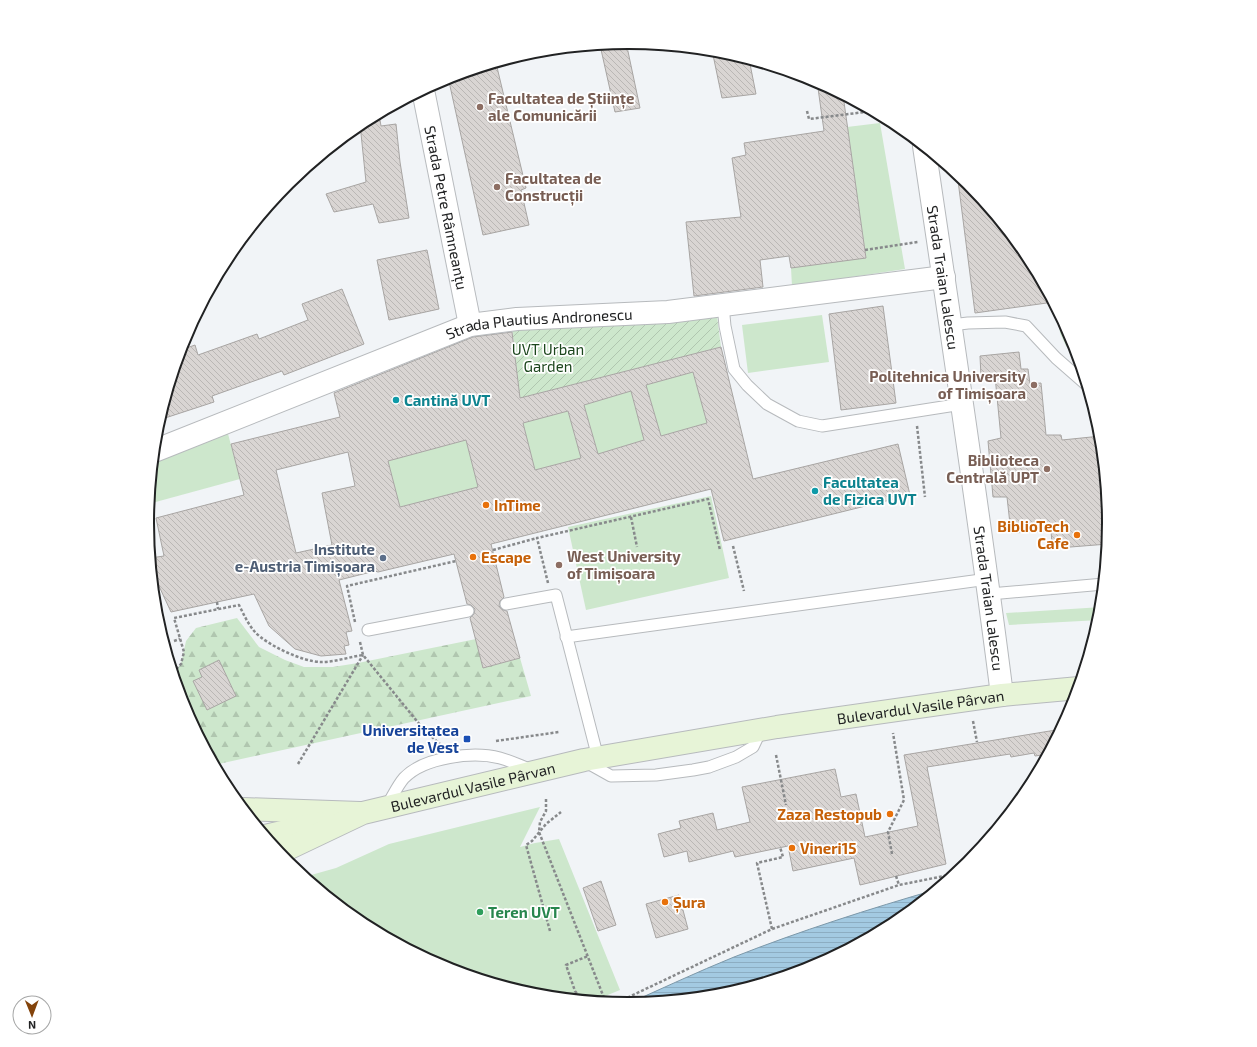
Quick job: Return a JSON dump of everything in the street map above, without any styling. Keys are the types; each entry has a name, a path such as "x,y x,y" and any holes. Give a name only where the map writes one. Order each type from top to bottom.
{"main road":[{"name":"Bulevardul Vasile Pârvan","path":"285,850 363,813 591,759 761,730 1002,695 1073,689"},
{"name":"Bulevardul Vasile Pârvan","path":"251,810 363,813"},
{"path":"271,835 363,813"}],"street":[{"name":"Strada Petre Râmneanțu","path":"424,96 470,325"},
{"name":"Strada Traian Lalescu","path":"925,154 989,587 1002,695"},
{"name":"Strada Plautius Andronescu","path":"160,447 470,325 517,319 668,312 944,277"}],"lane":[{"path":"723,305 734,369 747,385 767,404 798,421 822,426 962,404"},
{"path":"951,325 1005,322 1026,326 1056,358 1081,379"},
{"path":"566,637 989,587 1099,584"},
{"path":"506,604 556,594 591,759"},
{"path":"368,630 468,611"},
{"path":"386,807 404,778 419,767 441,760 464,755 487,756 500,758 538,772"}],"path":[{"path":"807,111 809,119 864,112"},
{"path":"865,250 918,242"},
{"path":"915,411 925,497"},
{"path":"493,550 537,538 708,499 720,550"},
{"path":"631,517 637,547"},
{"path":"537,538 548,584"},
{"path":"734,546 744,591"},
{"path":"357,627 347,586 456,560"},
{"path":"217,602 218,610"},
{"path":"177,669 181,664 184,652 174,618 240,605 247,621 255,633 283,651 305,659 320,662 339,660 363,654"},
{"path":"359,638 363,654 425,731"},
{"path":"174,641 180,639"},
{"path":"298,764 363,654"},
{"path":"973,721 977,742"},
{"path":"892,854 888,832 904,800 893,733"},
{"path":"776,755 786,804"},
{"path":"546,799 546,811 540,822 539,832 604,997"},
{"path":"550,931 526,846 561,812"},
{"path":"772,929 757,863 783,857 780,847"},
{"path":"627,998 772,929 899,885 947,875"},
{"path":"896,876 899,885"},
{"path":"579,995 575,991 566,966 588,956"}],"green space":[{"path":"880,123 905,269 792,286 791,268 866,257 847,127"},
{"path":"822,315 829,362 748,373 742,325"},
{"name":"UVT Urban Garden","path":"717,316 721,347 520,398 512,327"},
{"path":"1059,326 1070,351 1066,346 1060,333"},
{"path":"693,372 707,423 661,436 646,385"},
{"path":"631,391 644,440 598,454 584,405"},
{"path":"568,411 581,458 535,470 523,423"},
{"path":"227,430 240,479 155,502 159,458"},
{"path":"466,440 478,487 400,507 388,461"},
{"path":"711,496 729,578 586,610 568,527"},
{"path":"1095,607 1093,620 1009,625 1006,613"},
{"path":"237,618 259,647 285,660 304,667 333,667 358,663 476,639 483,668 520,658 531,696 220,764 190,705 177,669 181,664 186,641 196,628"},
{"path":"540,807 520,847 559,839 620,990 602,997 567,994 536,989 476,973 447,962 391,934 340,900 311,875 336,868 389,844"}],"water":[{"path":"926,892 892,918 866,934 810,962 781,973 721,989 690,994 642,998 759,947 886,904"}],"building":[{"path":"627,49 640,108 615,112 601,50"},
{"path":"713,57 750,65 756,94 722,98"},
{"path":"497,68 526,188 521,190 529,225 483,235 450,84"},
{"path":"818,89 844,101 866,258 791,268 789,256 760,260 763,287 694,296 686,222 741,217 732,158 746,155 744,143 824,131"},
{"path":"380,120 381,126 396,124 400,162 409,218 379,223 373,204 334,212 326,194 366,182 361,132"},
{"path":"958,183 1005,235 1023,260 1048,303 975,313"},
{"path":"427,250 439,309 389,320 377,260"},
{"path":"342,289 364,344 284,375 282,371 212,396 214,402 166,418 179,371 188,348 195,345 198,355 257,334 259,339 308,320 302,304"},
{"path":"883,306 896,403 841,410 829,314"},
{"path":"512,332 520,398 721,347 753,479 898,444 910,495 724,541 711,489 491,544 504,597 500,601 499,606 503,610 507,611 520,658 483,668 470,618 474,614 475,609 471,605 467,604 454,554 339,580 352,631 346,632 349,645 344,646 346,654 321,656 295,649 269,626 254,594 171,612 158,584 155,557 164,556 156,518 244,495 231,444 340,417 334,393 473,337","holes":["693,372 707,423 661,436 646,385","631,391 644,440 598,454 584,405","568,411 581,458 535,470 523,423","466,440 478,487 400,507 388,461","348,452 355,486 322,493 332,545 296,553 276,470"]},
{"name":"Biblioteca Centrală UPT","path":"1019,352 1021,369 1028,369 1030,384 1041,383 1046,435 1061,435 1062,440 1095,437 1102,492 1102,544 1058,548 1052,543 1051,531 1011,533 1007,497 993,497 988,441 1001,438 995,376 981,377 980,356"},
{"path":"219,660 236,696 207,710 193,681 202,677 199,670"},
{"path":"1055,730 1042,755 1035,756 1034,753 1011,757 1010,754 927,767 946,864 860,885 854,858 793,871 788,846 735,857 733,851 689,862 687,851 664,857 658,834 681,828 679,821 713,813 717,830 750,822 742,787 835,769 841,797 856,794 865,837 918,826 904,755"},
{"path":"601,881 616,925 598,931 583,888"},
{"path":"679,895 688,929 656,938 646,904"}],"place":[{"name":"Facultatea de Științe ale Comunicării","path":"480,107"},
{"name":"Facultatea de Construcții","path":"497,187"},
{"name":"Politehnica University of Timișoara","path":"1034,385"},
{"name":"Cantină UVT","path":"396,400"},
{"name":"Biblioteca Centrală UPT","path":"1047,469"},
{"name":"Facultatea de Fizica UVT","path":"815,491"},
{"name":"InTime","path":"486,505"},
{"name":"BiblioTech Cafe","path":"1077,535"},
{"name":"Escape","path":"473,557"},
{"name":"Institute e-Austria Timișoara","path":"383,558"},
{"name":"West University of Timișoara","path":"559,565"},
{"name":"Universitatea de Vest","path":"467,739"},
{"name":"Zaza Restopub","path":"890,814"},
{"name":"Vineri15","path":"792,848"},
{"name":"Șura","path":"665,902"},
{"name":"Teren UVT","path":"480,912"}]}
